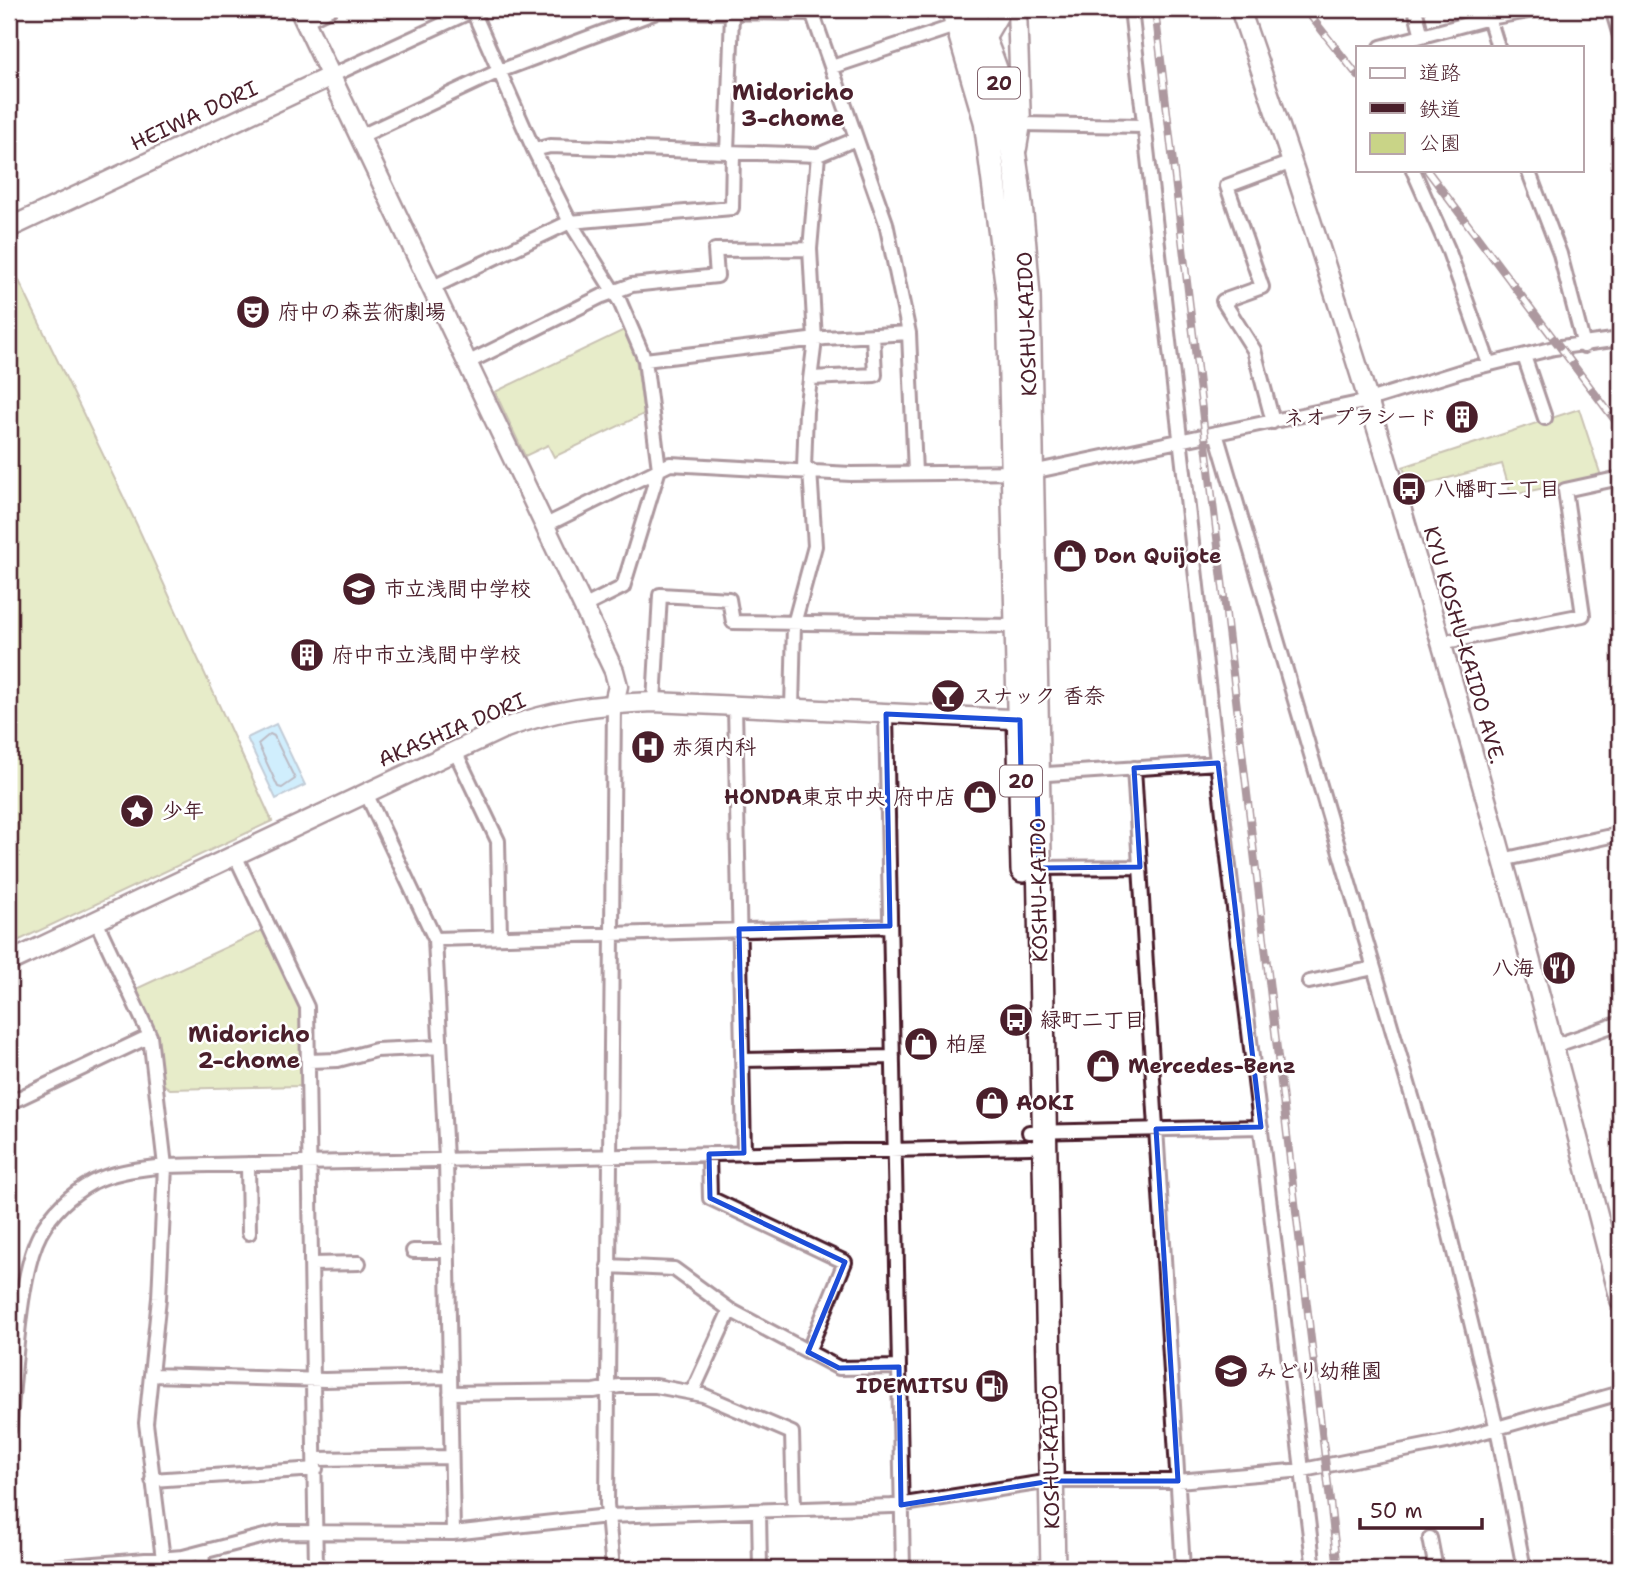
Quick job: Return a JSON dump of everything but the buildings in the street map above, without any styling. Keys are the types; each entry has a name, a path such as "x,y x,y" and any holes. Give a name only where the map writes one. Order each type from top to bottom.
{"highway":[{"name":"KOSHU-KAIDO","path":"964,14 985,37 1007,114 1015,160 1028,295 1017,626 1028,720"},
{"name":"KOSHU-KAIDO","path":"964,14 986,121 1003,233 1022,472 1034,1137 1044,1482 1053,1569"},
{"name":"KOSHU-KAIDO","path":"1029,775 1039,868 1034,1137"},
{"name":"KOSHU-KAIDO","path":"1038,1569 1044,1482"}],"street":[{"path":"330,9 302,15 614,671 618,686 614,703 607,1388 607,1517 612,1569"},
{"path":"331,76 473,9 497,72 534,150 570,222 614,292 645,360 659,469 623,587 583,607"},
{"path":"832,66 964,14 986,18 1007,9"},
{"path":"976,81 976,62 985,37 1007,9"},
{"path":"1007,9 1021,124 1015,160"},
{"path":"1131,9 1314,1569"},
{"name":"KYU KOSHU-KAIDO AVE.","path":"1240,9 1367,400 1440,643 1554,1045 1620,1300"},
{"path":"1415,9 1422,36"},
{"path":"1385,46 1489,18 1540,9"},
{"path":"1612,9 1620,36"},
{"path":"359,137 497,72 659,10 732,14 812,11 886,223 909,333 915,473"},
{"path":"431,288 570,222 732,208 732,14"},
{"path":"1489,18 1498,46"},
{"name":"HEIWA DORI","path":"9,228 331,76"},
{"path":"1021,124 1143,126"},
{"path":"534,150 550,146 818,155 856,139"},
{"path":"792,709 794,624 815,546 807,470 806,411 815,340 810,249 818,155"},
{"path":"1273,422 1254,350 1223,301 1262,287 1227,186 1292,163"},
{"path":"1414,172 1448,249 1489,364"},
{"path":"1529,172 1560,254 1584,346"},
{"path":"467,363 632,285 717,276 715,250 810,249"},
{"path":"645,360 815,340 909,333"},
{"path":"811,377 875,375 873,335"},
{"path":"544,526 670,464 851,474 1022,472 1273,422 1367,400 1489,364 1620,339"},
{"path":"1524,356 1545,418"},
{"path":"1216,432 1436,1178 1496,1428 1524,1569"},
{"path":"1440,643 1583,615 1565,490 1620,478"},
{"path":"654,702 660,595 729,598 733,622 1017,626"},
{"name":"AKASHIA DORI","path":"9,962 455,751 531,719 562,710 614,703 654,702 1028,720"},
{"path":"735,706 744,1153"},
{"path":"886,713 903,1569"},
{"path":"455,751 498,841 500,936"},
{"path":"1029,775 1218,763"},
{"path":"1134,768 1183,1569"},
{"path":"366,793 435,939 446,1159 453,1533"},
{"path":"1502,860 1620,834"},
{"path":"235,855 307,1007 316,1569"},
{"path":"1039,868 1140,867"},
{"path":"96,921 150,1037 165,1166 159,1298 146,1423 163,1559"},
{"path":"435,939 890,926"},
{"path":"1309,982 1374,968"},
{"path":"1554,1045 1620,1023"},
{"path":"9,1100 13,1101 150,1037"},
{"path":"308,1061 338,1060 376,1050 440,1047"},
{"path":"742,1060 893,1057"},
{"path":"9,1429 15,1328 33,1249 60,1207 81,1189 108,1176 165,1166 895,1151 1034,1137 1156,1129 1261,1127"},
{"path":"709,1154 710,1198 845,1262 808,1352"},
{"path":"248,1164 249,1233"},
{"path":"413,1251 447,1251"},
{"path":"312,1264 359,1263"},
{"path":"608,1266 674,1269 730,1310 839,1368 898,1367"},
{"path":"692,1393 730,1310"},
{"path":"151,1375 314,1379 449,1377"},
{"path":"450,1394 656,1386 692,1393 792,1433 794,1509"},
{"path":"32,1569 163,1559 203,1552 280,1532 317,1530 453,1533 607,1517 901,1505 1044,1482 1178,1480 1303,1470 1396,1454 1620,1393"},
{"path":"152,1480 316,1464 451,1457"},
{"path":"759,1511 760,1569"},
{"path":"1430,1538 1436,1569"},
{"path":"202,1569 203,1552"}],"highlighted area":[{"path":"886,714 1020,720 1021,775 1037,774 1039,868 1140,867 1134,768 1218,763 1261,1127 1156,1129 1178,1481 1051,1481 901,1505 899,1367 839,1368 808,1352 845,1262 710,1198 709,1154 744,1153 739,929 890,926"}],"green space":[{"path":"9,260 136,523 272,821 9,945"},
{"path":"624,330 636,358 644,414 554,457 548,445 525,456 495,392"},
{"path":"1579,409 1601,476 1511,495 1502,464 1410,488 1403,467"},
{"path":"263,930 300,1008 301,1086 170,1089 163,1084 156,1034 136,989"}],"water":[{"path":"276,724 305,785 276,799 247,738"}],"railway":[{"path":"1155,9 1338,1569"},
{"path":"1305,9 1356,73"},
{"path":"1429,172 1620,427"}],"place":[{"name":"府中の森芸術劇場","path":"253,312"},
{"name":"ネオ プラシード","path":"1462,417"},
{"name":"八幡町二丁目","path":"1409,489"},
{"name":"Don Quijote","path":"1070,556"},
{"name":"市立浅間中学校","path":"359,589"},
{"name":"府中市立浅間中学校","path":"307,655"},
{"name":"スナック 香奈","path":"948,696"},
{"name":"赤須内科","path":"648,747"},
{"name":"HONDA東京中央 府中店","path":"980,797"},
{"name":"少年","path":"137,811"},
{"name":"八海","path":"1559,968"},
{"name":"緑町二丁目","path":"1016,1020"},
{"name":"柏屋","path":"921,1044"},
{"name":"Mercedes-Benz","path":"1103,1066"},
{"name":"AOKI","path":"992,1103"},
{"name":"みどり幼稚園","path":"1231,1371"},
{"name":"IDEMITSU","path":"992,1386"}],"district":[{"name":"Midoricho 3-chome","path":"793,105"},
{"name":"Midoricho 2-chome","path":"249,1047"}]}
